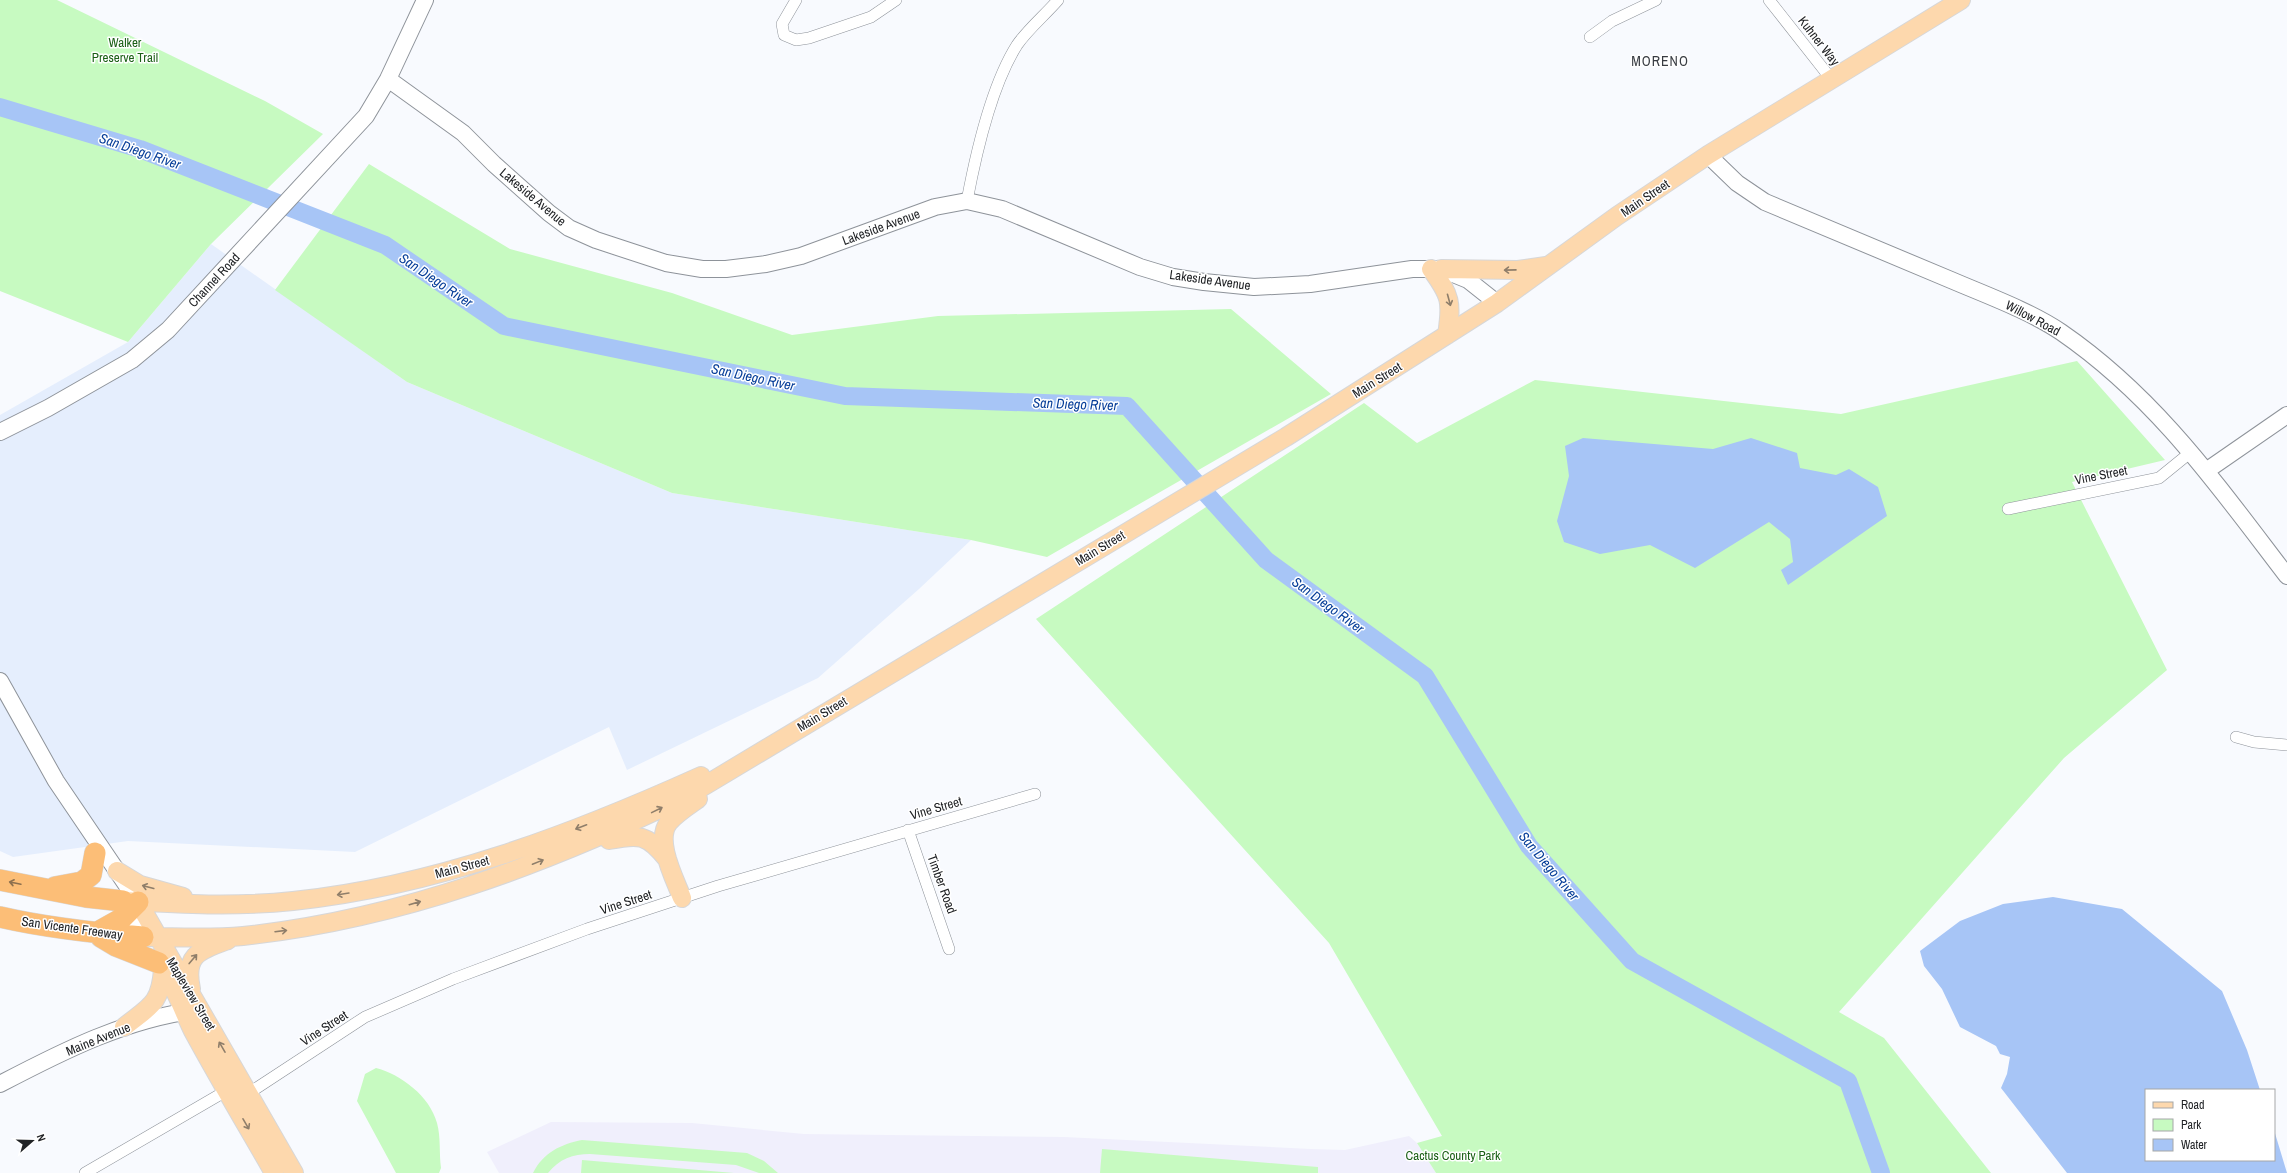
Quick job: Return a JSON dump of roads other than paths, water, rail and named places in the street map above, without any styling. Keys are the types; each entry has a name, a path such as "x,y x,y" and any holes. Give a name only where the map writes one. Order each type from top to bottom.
{"highway":[{"path":"40,888 82,882 91,875 95,853"},
{"path":"0,880 130,905"},
{"path":"130,905 96,933 116,946 161,966"},
{"name":"San Vicente Freeway","path":"0,917 29,924 96,933 151,933"}],"main road":[{"path":"388,79 425,0"},
{"name":"Main Street","path":"151,933 242,936 311,927 378,914 515,872 574,848 689,795 1286,437 1497,303 1708,155 1961,0"},
{"name":"Channel Road","path":"0,432 48,408 132,360 168,330 332,155 366,116 388,79"},
{"name":"Lakeside Avenue","path":"388,79 463,133 494,164 549,213 569,228 596,240 666,263 702,269 726,269 766,264 802,256 935,207 967,200 1002,209 1140,267 1173,277 1254,287 1310,284 1412,269 1436,269 1468,280 1497,303"},
{"name":"Willow Road","path":"1708,155 1736,183 1765,202 2006,304 2060,331 2114,372 2152,407 2191,452 2287,576"},
{"path":"1447,335 1451,310 1450,301 1436,269 1518,270 1549,266"},
{"path":"2206,471 2287,415"},
{"name":"Mapleview Street","path":"0,681 56,781 117,871 130,905"},
{"path":"682,898 667,860 664,830 669,822 683,810 780,740"},
{"name":"Main Street","path":"130,905 292,901 409,882 509,854 618,813 780,740"},
{"name":"Mapleview Street","path":"81,820 82,831 95,853 151,933 193,1006 249,1093 294,1173"},
{"path":"574,848 638,836 648,839 657,846 667,860"},
{"path":"117,871 138,884 180,895 193,904"},
{"path":"151,933 161,918 193,904"},
{"name":"Mapleview Street","path":"151,933 161,966 193,1006 190,1024 226,1091 274,1173"},
{"path":"193,1006 188,971 190,962 201,951 242,936"},
{"path":"124,1027 155,1001 160,992 161,966"},
{"name":"Maine Avenue","path":"0,1084 93,1038 193,1006"}],"street":[{"path":"796,0 782,24 784,35 796,40 809,38 872,17 896,0"},
{"path":"967,200 976,154 1002,71 1018,44 1058,0"},
{"path":"1590,37 1612,21 1656,0"},
{"name":"Kuhner Way","path":"1769,0 1832,80"},
{"name":"Vine Street","path":"2008,509 2159,478 2191,452"},
{"path":"2236,737 2254,742 2287,745"},
{"name":"Vine Street","path":"249,1093 365,1017 453,978 682,898 908,830 1035,794"},
{"name":"Timber Road","path":"908,830 949,949"},
{"path":"85,1173 226,1091"}],"water":[{"path":"1583,438 1713,449 1751,438 1797,453 1800,468 1836,475 1849,469 1878,487 1887,516 1788,585 1781,570 1793,562 1790,539 1769,522 1695,568 1650,545 1600,554 1564,542 1557,521 1569,476 1565,446"},
{"path":"2053,897 2122,909 2222,991 2247,1050 2260,1089 2145,1089 2145,1161 2275,1161 2275,1133 2287,1173 2067,1173 2001,1088 2007,1074 2010,1057 2000,1054 1996,1046 1960,1027 1942,989 1924,966 1920,951 1960,921 2003,904"}],"waterway":[{"name":"San Diego River","path":"0,107 140,149 385,245 504,326 845,396 1127,406 1266,560 1425,676 1529,846 1632,961 1848,1081 1881,1173"}],"district":[{"name":"MORENO","path":"1660,61"}],"park label":[{"name":"Walker Preserve Trail","path":"125,50"},
{"name":"Cactus County Park","path":"1453,1155"}]}
